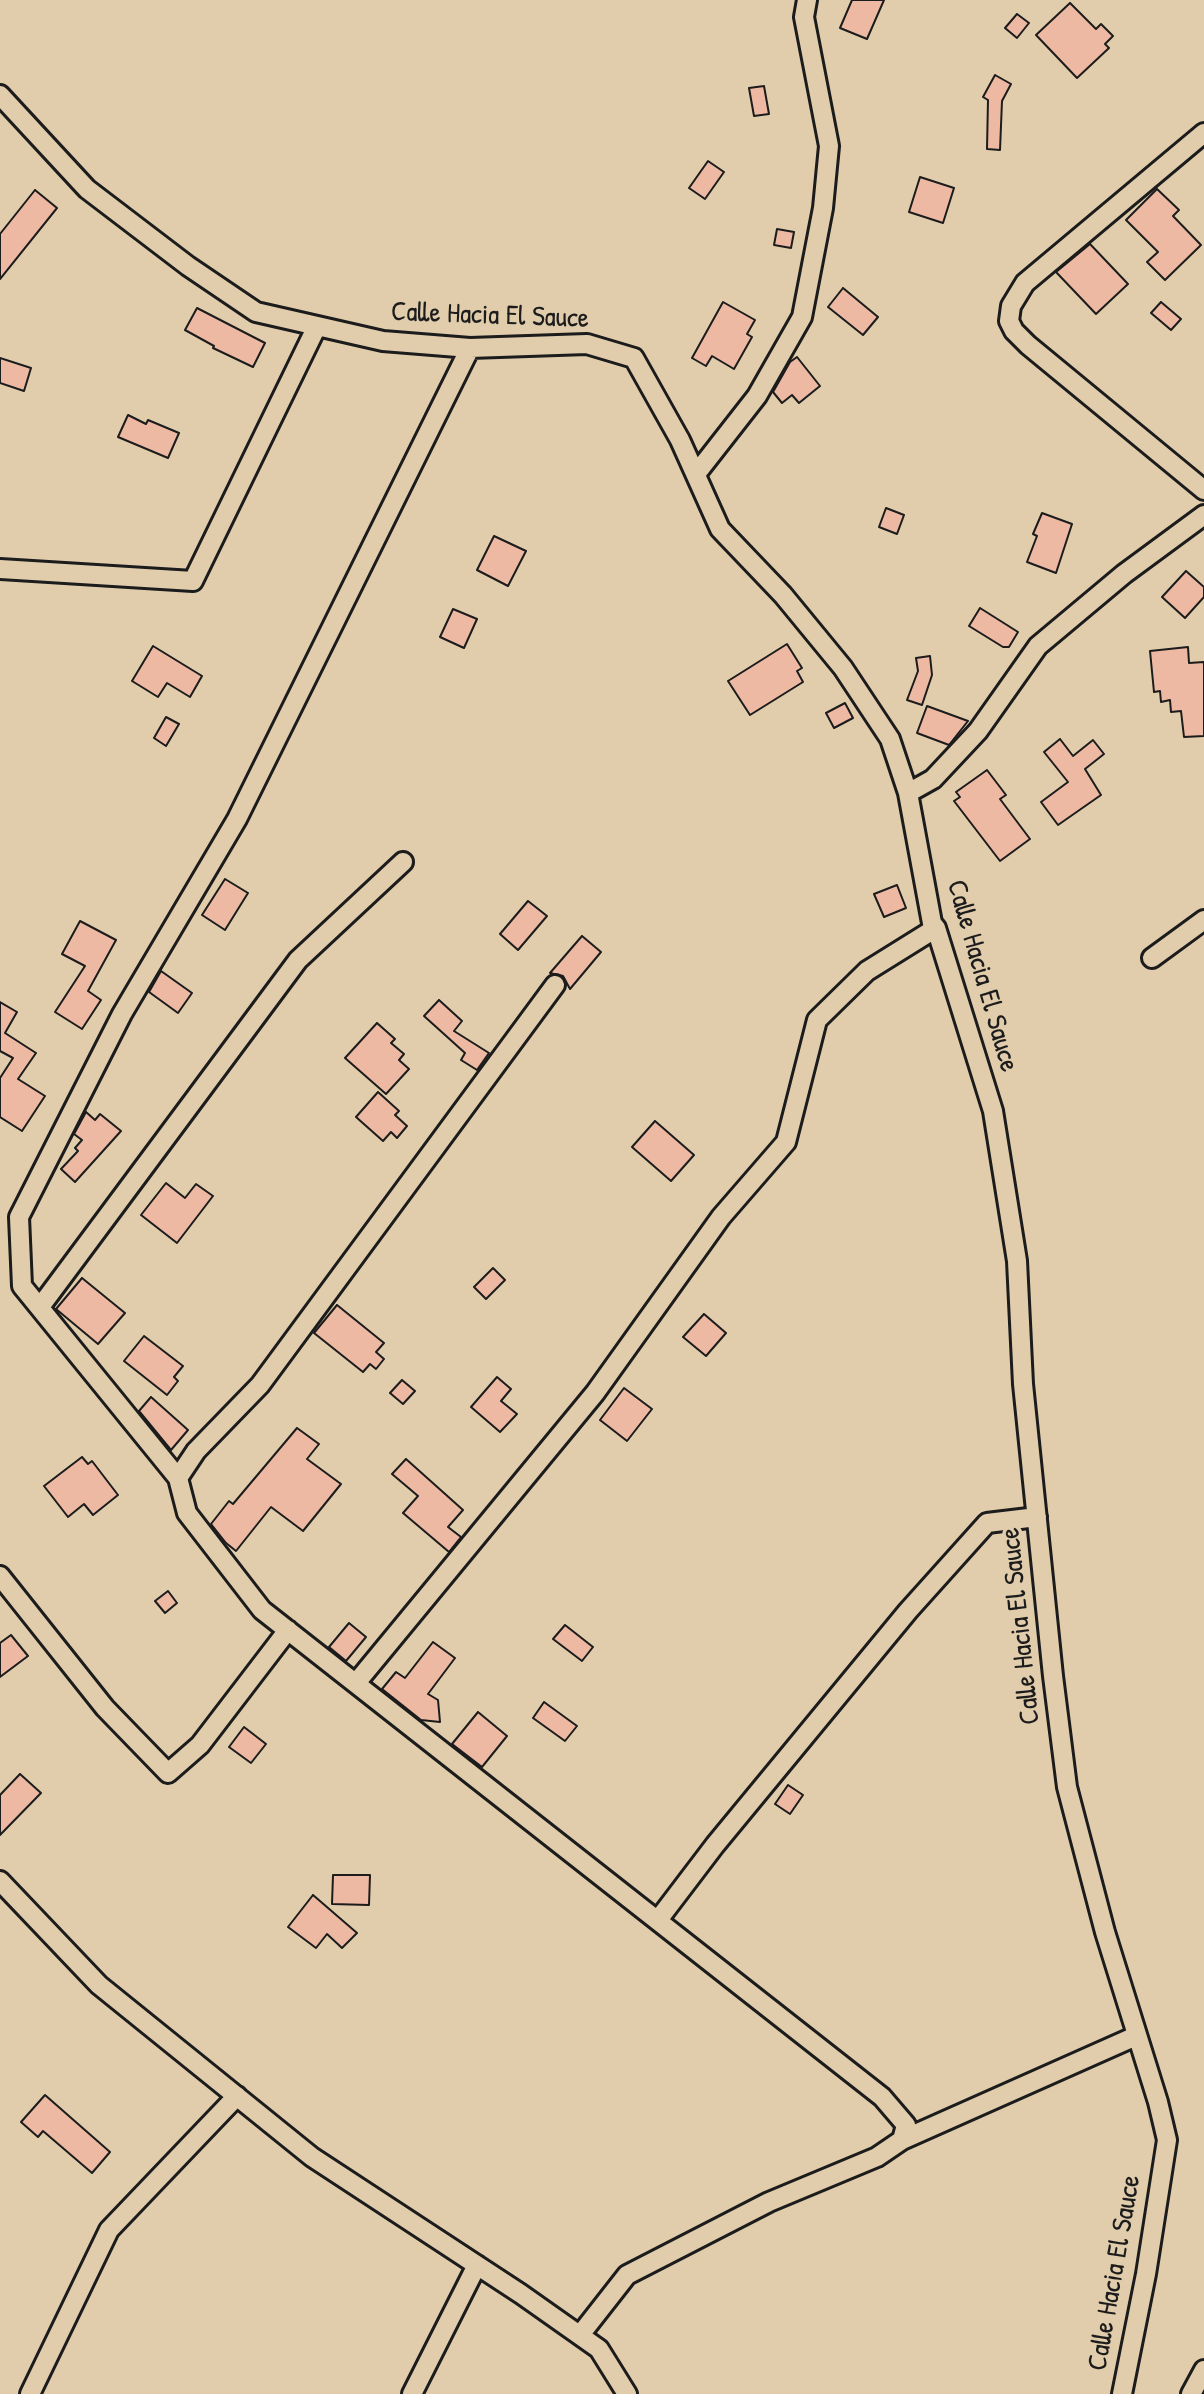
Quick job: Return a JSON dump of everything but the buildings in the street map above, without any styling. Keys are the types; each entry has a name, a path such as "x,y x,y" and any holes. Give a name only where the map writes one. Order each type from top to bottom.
{"street":[{"path":"696,474 757,396 802,317 823,208 829,146 804,17 807,0"},
{"name":"Calle Hacia El Sauce","path":"0,95 87,189 188,266 256,312 383,341 470,348 587,344 634,358 680,440 720,529 783,595 843,668 890,739 908,793 932,923 993,1111 1017,1261 1023,1384 1067,1787 1105,1932 1167,2140 1146,2274 1122,2394"},
{"path":"1204,133 1025,283 1011,306 1009,321 1028,345 1204,490"},
{"path":"0,569 193,581 317,326"},
{"path":"470,348 237,819 122,1014 19,1217 22,1286 178,1478 187,1513 262,1610 882,2097 906,2125 902,2140"},
{"path":"908,793 933,779 978,731 1038,646 1124,574 1204,515"},
{"path":"40,1307 298,960 403,862"},
{"path":"1152,958 1204,920"},
{"path":"356,1683 595,1393 721,1217 786,1142 817,1020 867,971 936,928"},
{"path":"178,1478 196,1451 260,1385 555,985"},
{"path":"658,1920 715,1845 908,1611 987,1523 1037,1517"},
{"path":"0,1576 105,1708 168,1773 200,1745 288,1630"},
{"path":"0,1881 99,1985 312,2157 599,2349 627,2394"},
{"path":"580,2335 627,2275 769,2202 877,2157 902,2140 1136,2036"},
{"path":"30,2394 109,2230 237,2096"},
{"path":"412,2394 477,2265"},
{"path":"1191,2394 1204,2370"}]}
